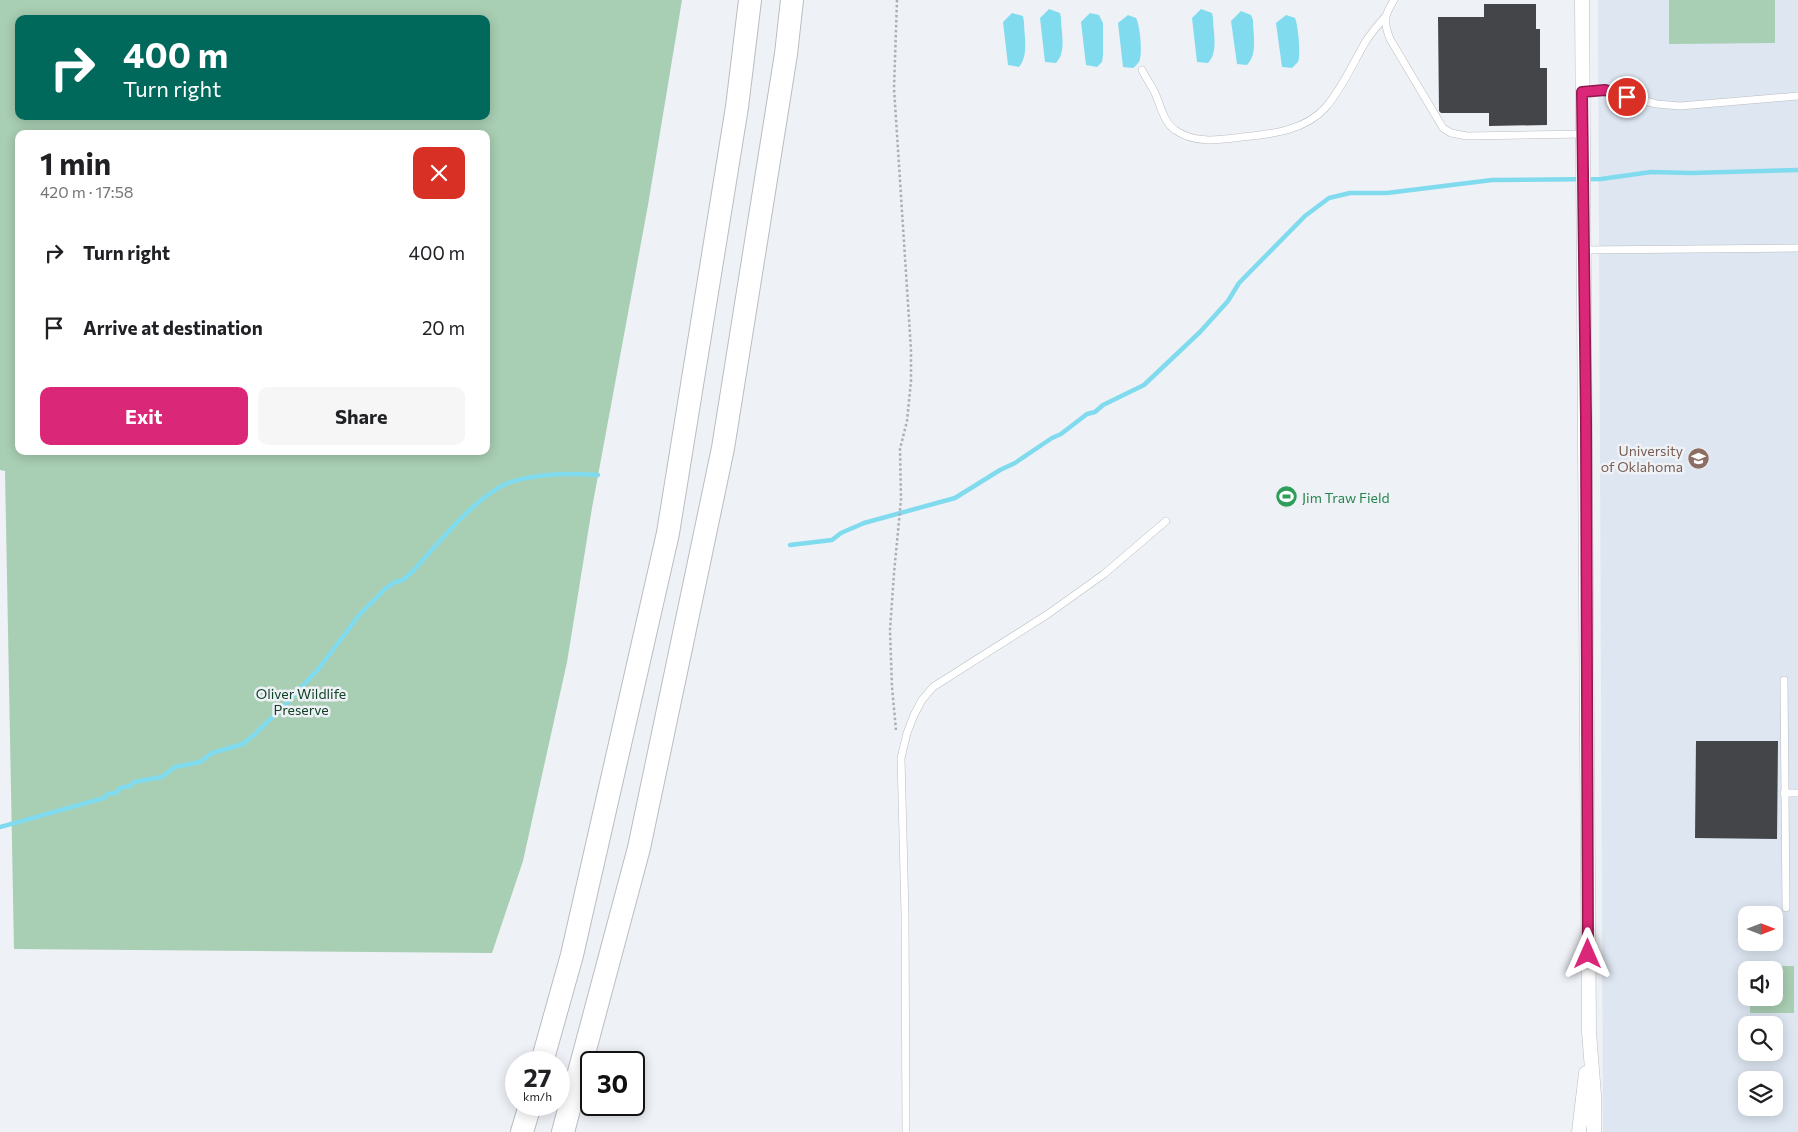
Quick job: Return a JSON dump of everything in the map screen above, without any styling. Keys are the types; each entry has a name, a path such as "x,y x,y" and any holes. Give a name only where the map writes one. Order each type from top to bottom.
{"highway":[{"path":"545,1051 572,954 668,533 737,106 750,0"},
{"path":"563,1132 639,848 723,448 785,64 792,0"},
{"path":"522,1132 527,1116"}],"street":[{"path":"1582,0 1589,1039 1594,1094 1594,1132"},
{"path":"1579,1132 1589,1039"}],"lane":[{"path":"1142,70 1164,116 1173,129 1193,138 1213,140 1275,134 1295,127 1325,108 1339,89 1367,39 1385,17 1394,0"},
{"path":"1385,17 1385,27 1390,39 1443,128 1451,133 1467,136 1582,134"},
{"path":"1582,92 1605,90 1657,104 1680,106 1798,96"},
{"path":"1584,250 1798,248"},
{"path":"906,1132 905,913 901,758 907,732 914,715 922,700 933,687 1048,614 1104,574 1166,521"},
{"path":"1784,680 1786,908"},
{"path":"1784,793 1798,793"}],"path":[{"path":"896,731 890,630 901,500 900,449 908,411 912,350 894,88 898,0"}],"shaded area":[{"name":"University of Oklahoma","path":"1598,0 1798,0 1798,1132 1603,1132"}],"green space":[{"name":"Oliver Wildlife Preserve","path":"0,0 682,0 648,205 592,508 567,662 523,861 492,953 14,949 5,471 0,470"},
{"path":"1669,0 1775,0 1775,43 1669,44"},
{"path":"1783,966 1794,966 1794,1013 1750,1013 1750,1006 1783,1006"}],"water":[{"path":"1049,9 1060,13 1061,18 1063,42 1061,53 1056,63 1045,62 1040,18"},
{"path":"1201,9 1212,13 1213,18 1215,42 1213,53 1208,63 1197,62 1192,18"},
{"path":"1241,11 1251,15 1253,20 1254,50 1247,65 1237,64 1231,21"},
{"path":"1012,13 1023,16 1024,22 1025,51 1019,67 1008,65 1003,22"},
{"path":"1090,13 1099,15 1103,23 1103,55 1102,62 1097,67 1086,65 1081,22"},
{"path":"1128,15 1136,18 1139,27 1141,53 1139,62 1133,68 1123,67 1118,23"},
{"path":"1286,15 1295,18 1298,33 1299,58 1292,68 1282,67 1276,23"}],"building":[{"path":"1484,4 1536,4 1536,29 1540,29 1540,68 1547,68 1547,125 1489,126 1489,113 1441,113 1439,111 1438,17 1484,17"},
{"path":"1696,741 1778,741 1777,839 1695,838"}],"waterway":[{"path":"790,545 832,540 841,533 864,523 955,498 1061,434 1087,414 1095,412 1103,405 1144,385 1200,332 1228,301 1239,283 1305,216 1329,198 1350,193 1387,193 1492,180 1601,179 1651,172 1691,173 1798,170"},
{"path":"0,827 104,798 108,794 116,793 120,788 130,786 134,782 162,777 175,767 200,762 212,753 243,744 286,704 320,667 360,614 385,589 395,582 403,580 412,572 458,521 485,497 511,482 532,477 565,474 598,475"}],"place":[{"name":"University of Oklahoma","path":"1699,458"},
{"name":"Jim Traw Field","path":"1286,497"}],"route":[{"path":"1588,954 1586,421 1582,92 1605,90 1627,97"}]}
